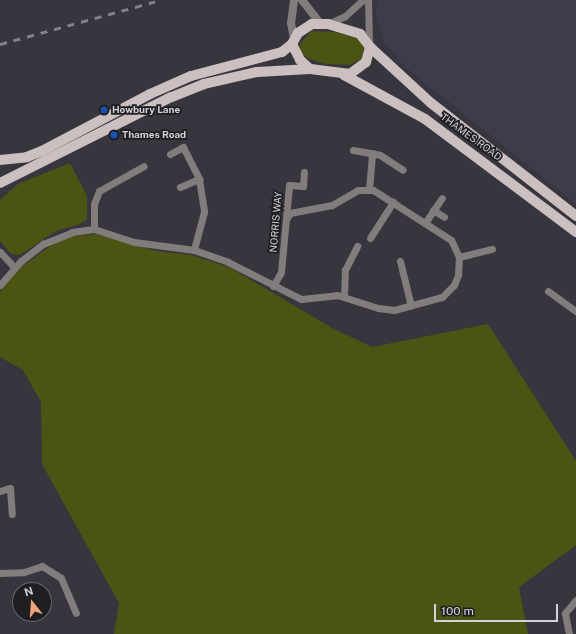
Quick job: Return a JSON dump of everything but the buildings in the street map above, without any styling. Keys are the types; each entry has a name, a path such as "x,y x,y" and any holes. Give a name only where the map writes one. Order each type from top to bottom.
{"main road":[{"path":"0,160 27,157 42,151 171,84 210,70 267,58 293,41 305,27 324,24"},
{"name":"THAMES ROAD","path":"324,24 360,34 370,45 458,124 576,216"},
{"path":"293,41 300,60 310,69"},
{"path":"344,75 361,68 369,58 370,45"},
{"name":"THAMES ROAD","path":"0,183 171,97 204,84 250,73 310,69 344,75 425,119 576,232"}],"street":[{"path":"293,41 291,23 294,0"},
{"path":"302,0 324,24 345,16 363,0"},
{"path":"368,0 370,45"},
{"path":"170,154 183,147 199,179 204,212 194,250"},
{"path":"353,150 372,153 403,170"},
{"path":"369,189 372,153"},
{"path":"94,229 94,204 99,191 144,166"},
{"name":"NORRIS WAY","path":"273,286 281,272 289,185 303,186 304,172"},
{"path":"180,187 199,179"},
{"path":"0,285 14,267 52,240 94,229 134,242 194,250 228,262 301,300 344,296 386,310 411,306 437,299 446,293 458,275 459,258 451,240 394,202 369,189 358,190 326,207 290,213 287,218"},
{"path":"425,223 442,198"},
{"path":"370,238 394,202"},
{"path":"433,210 444,217"},
{"path":"344,296 344,270 357,246"},
{"path":"459,258 492,249"},
{"path":"0,252 14,267"},
{"path":"400,262 411,306"},
{"path":"548,291 576,311"},
{"path":"0,491 10,488 12,514"},
{"path":"0,573 24,572 42,566 61,578 76,614"},
{"path":"569,634 565,613 576,600"}],"shaded area":[{"path":"378,0 576,0 576,204 405,67 383,40 375,11"}],"green space":[{"path":"311,31 336,32 358,39 364,47 362,58 350,65 325,64 307,58 301,52 300,44"},
{"path":"70,163 87,196 87,219 80,224 56,231 20,255 11,254 0,241 0,200 18,184"},
{"path":"99,234 156,251 191,255 229,267 332,328 372,347 488,324 576,461 576,545 519,587 528,634 114,634 119,603 42,464 41,402 23,370 0,357 0,292 16,271 50,246 73,236"}],"railway":[{"path":"0,44 161,0"}],"place":[{"name":"Howbury Lane","path":"104,110"},
{"name":"Thames Road","path":"114,135"}]}
